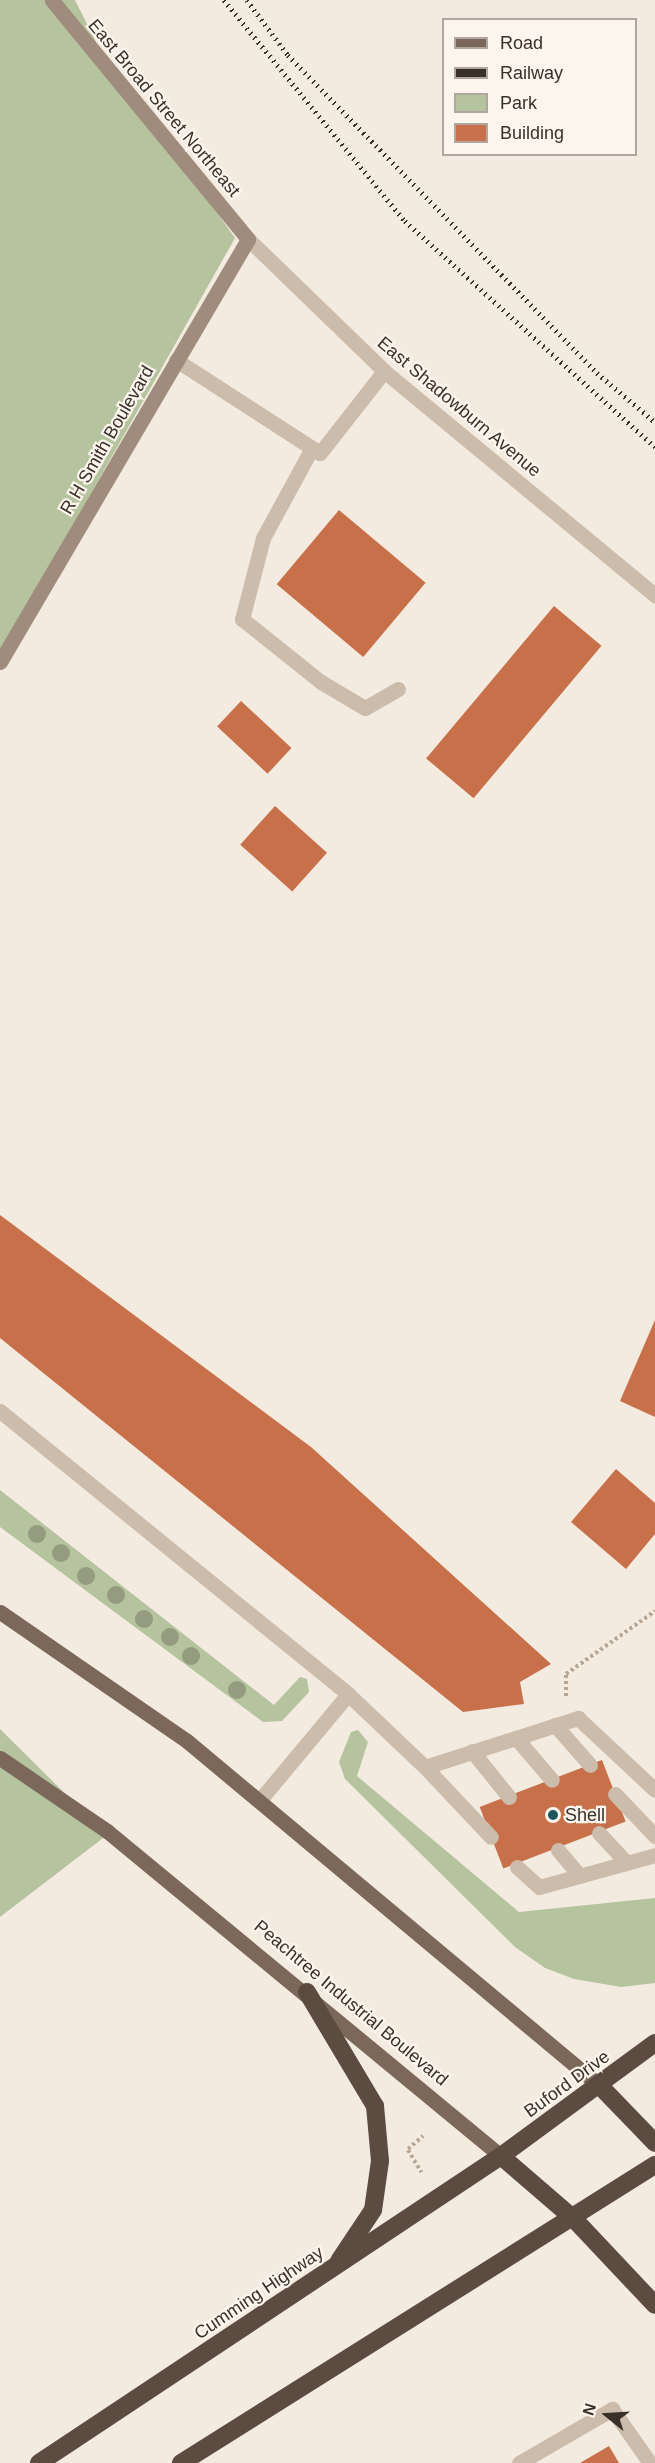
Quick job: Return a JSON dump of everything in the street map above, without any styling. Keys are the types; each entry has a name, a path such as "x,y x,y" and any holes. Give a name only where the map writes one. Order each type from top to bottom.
{"highway":[{"path":"307,1992 375,2106 380,2161 373,2210 336,2267"},
{"name":"Buford Drive","path":"501,2156 602,2087 655,2043"},
{"path":"602,2087 655,2143"},
{"name":"Peachtree Industrial Boulevard","path":"501,2156 574,2219 655,2305"},
{"name":"Cumming Highway","path":"39,2463 501,2156"},
{"path":"181,2463 574,2219 655,2165"}],"main road":[{"path":"0,1612 187,1741 602,2087"},
{"name":"Peachtree Industrial Boulevard","path":"0,1758 106,1831 307,1992 501,2156"}],"street":[{"name":"East Broad Street Northeast","path":"52,0 248,239"},
{"name":"R H Smith Boulevard","path":"0,662 248,239"},
{"name":"East Shadowburn Avenue","path":"248,239 384,371 655,595"},
{"path":"176,360 320,453 384,371"},
{"path":"312,448 263,538 242,619 321,682 365,708 398,689"},
{"path":"0,1411 348,1694 425,1767 491,1837"},
{"path":"260,1801 348,1694"},
{"path":"425,1767 578,1718 655,1790"},
{"path":"555,1725 590,1765"},
{"path":"516,1738 552,1780"},
{"path":"472,1751 509,1797"},
{"path":"615,1794 655,1836"},
{"path":"599,1833 626,1862"},
{"path":"558,1850 580,1875"},
{"path":"517,1867 539,1887 655,1855"},
{"path":"519,2463 612,2409 650,2463"}],"path":[{"path":"578,1718 564,1692 566,1674 655,1611"},
{"path":"421,2172 408,2149 423,2136"}],"green space":[{"path":"0,0 75,0 97,44 235,238 0,655"},
{"path":"0,1490 274,1705 300,1677 307,1679 309,1692 282,1721 263,1722 0,1527"},
{"path":"0,1729 107,1835 0,1917"},
{"path":"358,1730 368,1742 357,1776 519,1912 655,1898 655,1983 621,1987 574,1979 545,1968 515,1947 345,1779 339,1762 351,1732"}],"building":[{"path":"339,510 426,583 363,657 277,584"},
{"path":"554,606 601,646 474,798 426,758"},
{"path":"241,701 291,748 268,774 217,727"},
{"path":"275,806 327,853 292,891 240,845"},
{"path":"0,1215 311,1447 551,1664 520,1682 524,1704 463,1712 0,1338"},
{"path":"655,1320 655,1417 620,1401"},
{"path":"616,1469 655,1503 655,1534 626,1569 571,1522"},
{"name":"Shell","path":"602,1760 626,1822 503,1869 480,1807"},
{"path":"609,2446 619,2463 580,2463"}],"railway":[{"path":"224,0 405,221 655,447"},
{"path":"247,0 288,55 597,373 655,422"}],"place":[{"name":"Shell","path":"553,1815"}]}
